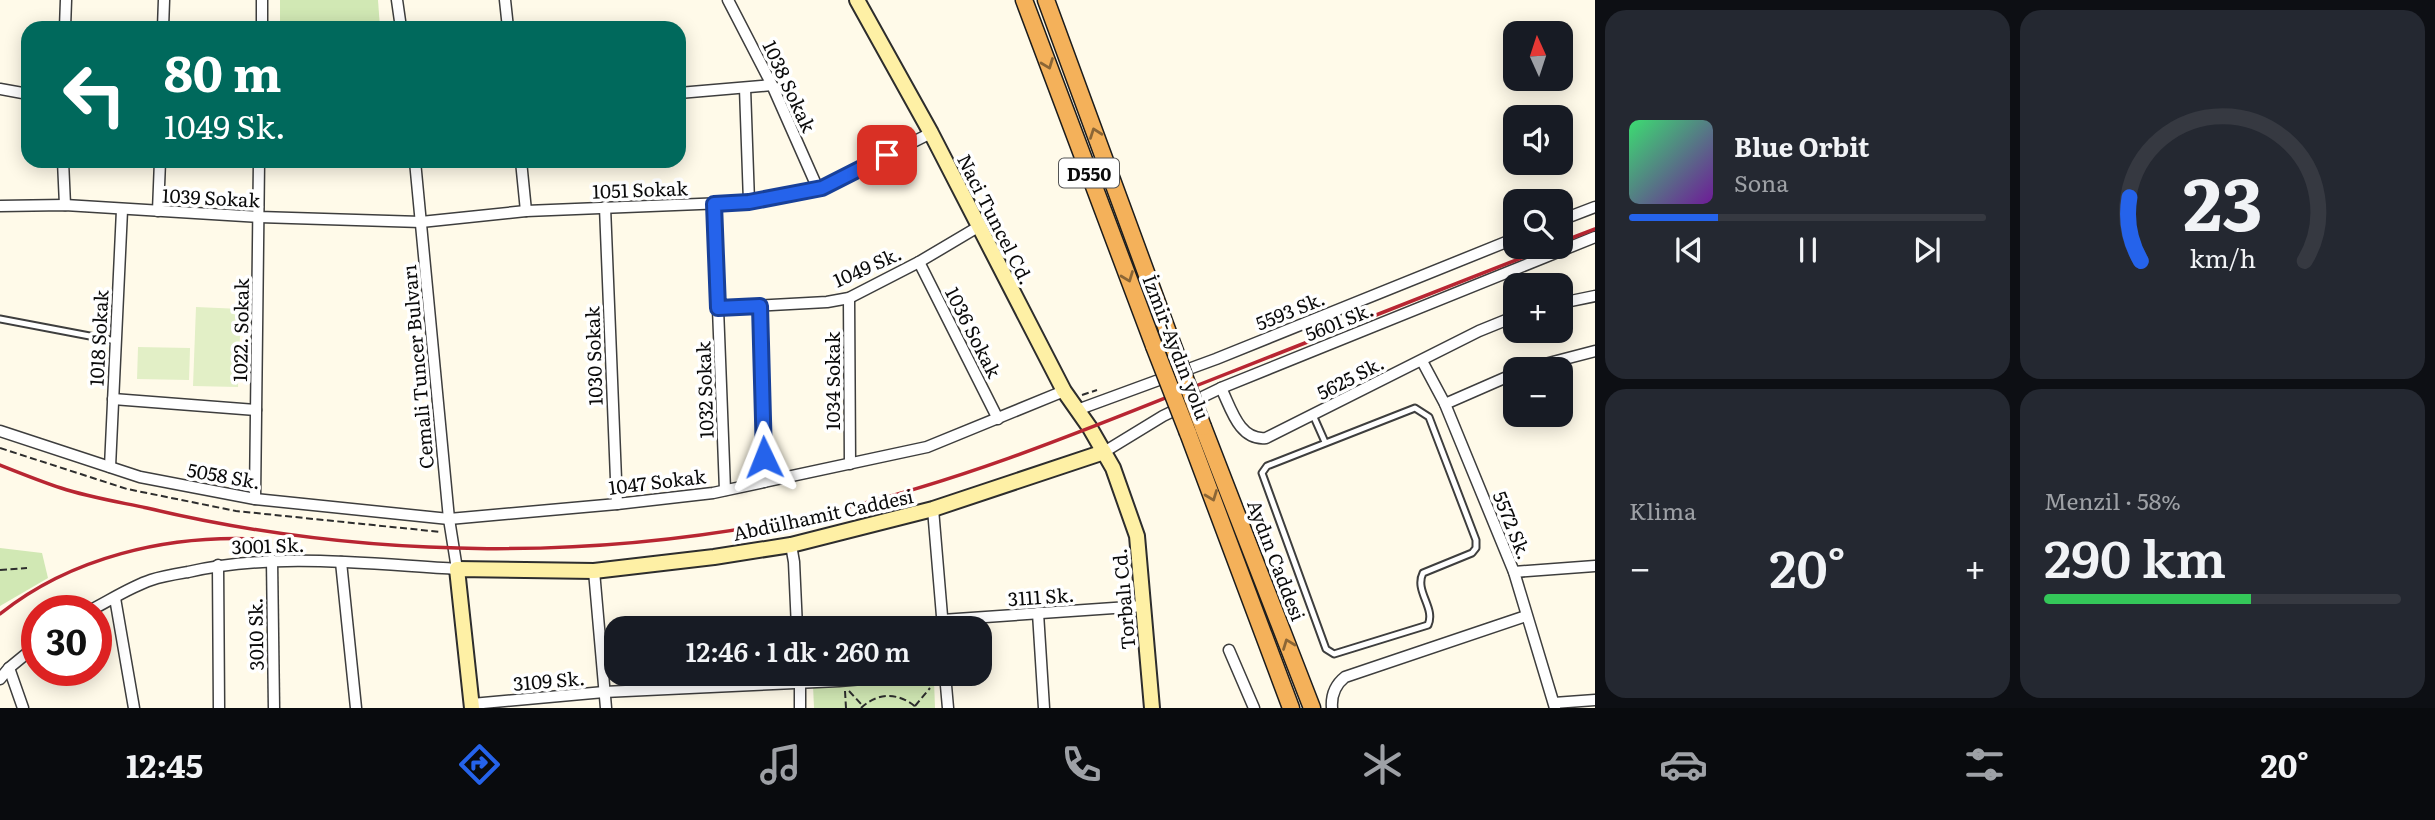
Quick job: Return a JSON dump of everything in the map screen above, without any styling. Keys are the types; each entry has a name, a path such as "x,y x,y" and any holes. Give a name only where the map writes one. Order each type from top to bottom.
{"highway":[{"name":"İzmir-Aydın yolu","path":"1024,0 1154,346 1195,430"},
{"name":"İzmir-Aydın yolu","path":"1046,0 1169,335 1195,430 1292,708"},
{"name":"Aydın Caddesi","path":"1195,430 1312,708"}],"main road":[{"name":"Naci Tuncel Cd.","path":"857,0 931,133 1063,391 1104,452"},
{"name":"Abdülhamit Caddesi","path":"457,569 594,570 714,557 791,545 933,509 1104,452"},
{"name":"Torbalı Cd.","path":"1104,452 1137,537 1152,708"},
{"path":"457,569 472,706"}],"street":[{"path":"65,21 66,0"},
{"path":"163,21 164,0"},
{"path":"262,0 262,21"},
{"path":"397,0 400,21"},
{"path":"505,0 507,21"},
{"name":"1038 Sokak","path":"728,0 772,85 818,188"},
{"path":"686,92 772,85"},
{"path":"745,88 749,202"},
{"path":"0,89 21,93"},
{"name":"1051 Sokak","path":"421,222 526,211 749,202 818,188 931,133"},
{"path":"63,168 65,205"},
{"path":"158,211 160,168"},
{"name":"1022. Sokak","path":"255,499 260,168"},
{"name":"Cemali Tuncer Bulvarı","path":"416,168 449,519 457,569"},
{"path":"522,168 526,211"},
{"name":"1032 Sokak","path":"714,204 725,490"},
{"name":"1039 Sokak","path":"0,206 65,205 258,217 421,222"},
{"name":"1030 Sokak","path":"605,207 617,504"},
{"path":"1573,215 1595,207"},
{"name":"1018 Sokak","path":"110,467 122,210"},
{"name":"1049 Sk.","path":"718,308 827,302 849,298 919,262 978,227"},
{"name":"5601 Sk.","path":"1104,452 1163,416 1221,388 1595,237"},
{"name":"5593 Sk.","path":"1077,410 1216,359 1503,243"},
{"name":"1036 Sokak","path":"919,262 998,418"},
{"path":"1573,301 1595,296"},
{"name":"1034 Sokak","path":"849,298 850,464"},
{"path":"760,306 764,482"},
{"name":"5625 Sk.","path":"1221,388 1243,431 1253,438 1272,436 1503,321"},
{"path":"1572,357 1595,351"},
{"name":"5572 Sk.","path":"1422,361 1446,404 1514,572 1555,705"},
{"path":"1446,404 1503,379"},
{"name":"1047 Sokak","path":"449,519 617,504 725,490 764,482 927,447 1063,391"},
{"path":"113,399 256,410"},
{"name":"5058 Sk.","path":"0,431 140,477 255,499 449,519"},
{"path":"933,509 941,616"},
{"path":"791,545 796,616"},
{"name":"3001 Sk.","path":"112,600 151,580 219,565 272,560 457,569"},
{"name":"3010 Sk.","path":"272,560 274,708"},
{"path":"341,562 356,708"},
{"path":"219,565 219,708"},
{"path":"1514,572 1595,566"},
{"path":"594,570 606,708"},
{"path":"115,598 134,708"},
{"name":"3111 Sk.","path":"992,618 1143,606"},
{"path":"1038,613 1044,708"},
{"path":"1332,708 1332,695 1345,677 1526,616"},
{"path":"1229,650 1254,708"},
{"path":"0,679 21,658"},
{"path":"9,668 23,708"},
{"name":"3109 Sk.","path":"472,706 688,686"},
{"path":"800,686 800,708"},
{"path":"946,686 948,708"},
{"path":"1555,705 1595,700"}],"lane":[{"path":"0,319 116,341"},
{"path":"1409,409 1425,412 1429,416 1477,542 1472,553 1423,573 1420,584 1430,615 1428,625 1338,655 1326,649 1262,473 1267,466 1325,442 1409,409"},
{"path":"1313,415 1325,442"}],"path":[{"path":"0,569 27,568"},
{"path":"846,708 845,687 862,707 873,698 886,695 897,696 916,707 930,688"}],"green space":[{"path":"280,0 378,0 380,21 280,21"},
{"path":"196,307 241,309 238,387 193,386"},
{"path":"138,347 190,348 189,380 137,379"},
{"path":"0,548 42,553 48,578 0,606"},
{"path":"813,686 934,686 935,708 814,708"}],"railway":[{"path":"1573,237 1595,229"},
{"path":"0,465 82,494 231,525 316,538 402,546 488,549 573,547 659,540 828,512 966,473 1100,424 1519,259"},
{"path":"0,614 57,578 121,554 188,541 256,539"}],"route":[{"path":"764,457 760,306 718,308 714,204 749,202 822,188 887,155"}]}
